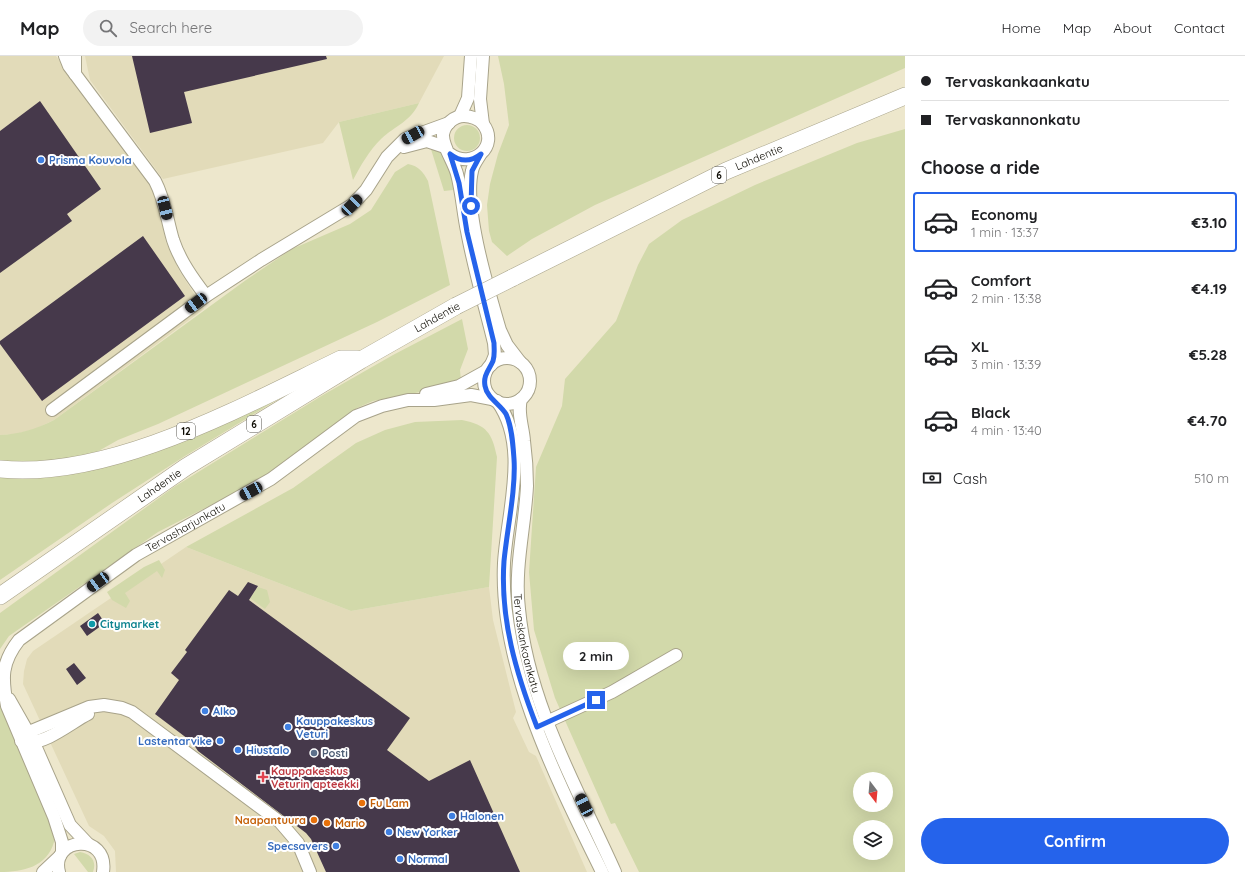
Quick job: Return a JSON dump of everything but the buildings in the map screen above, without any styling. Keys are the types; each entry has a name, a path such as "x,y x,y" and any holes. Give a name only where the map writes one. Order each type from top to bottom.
{"highway":[{"name":"Lahdentie","path":"0,596 186,467 362,360 456,306 726,171 905,96"},
{"name":"12","path":"0,469 21,470 62,467 87,462 150,445 213,420 341,359 362,360"}],"street":[{"path":"65,56 75,74 155,182 160,192 176,249 184,264 206,296"},
{"path":"75,56 75,74"},
{"path":"460,116 468,98 471,56"},
{"path":"449,122 443,134 447,151 459,183 467,232 494,343 495,355 484,380 485,388 494,400 502,404 510,404 521,399 529,390 530,375 507,345 500,330 473,222 470,193 472,171 487,142 480,99 483,56"},
{"path":"52,410 206,296 261,260 352,205 366,190 387,157 397,146 413,135 449,122 460,116 473,117 483,124"},
{"path":"387,157 399,149 427,140 465,160 481,154"},
{"path":"488,368 505,358 520,362"},
{"name":"Tervasharjunkatu","path":"59,872 58,863 61,854 62,842 54,817 10,716 5,693 4,672 9,655 19,640 141,551 271,479 356,416 382,406 459,386 488,368"},
{"name":"Tervasharjunkatu","path":"408,400 434,400 471,395 494,400"},
{"name":"Tervaskankaankatu","path":"521,399 519,410 527,460 521,537 518,609 526,653 554,770 602,872"},
{"name":"Tervaskankaankatu","path":"494,400 506,415 509,425 514,460 504,564 504,591 508,628 516,668 615,872"},
{"path":"542,724 612,692 676,655"},
{"name":"Tervasharjunkatu","path":"5,693 29,732 70,825 88,844 99,852 102,859 102,872"},
{"path":"21,741 29,732 89,707 104,705 132,712 280,822 298,844 310,872"},
{"path":"21,741 34,743 96,710 113,707"},
{"path":"43,872 61,854 74,844 88,844"}],"shaded area":[{"path":"0,56 56,56 154,187 166,242 180,272 204,309 54,420 35,429 16,434 0,435"},
{"path":"85,56 444,56 419,103 339,122 323,143 163,179 90,80"},
{"name":"Kauppakeskus Veturi","path":"186,547 351,611 489,587 493,620 516,712 513,718 529,752 536,756 587,872 116,872 115,851 104,836 89,826 23,684 24,671 27,659 33,651"}],"green space":[{"path":"498,56 905,56 905,68 595,205 532,239 507,256 492,242 489,231 487,205 490,184 498,154 509,125 504,84"},
{"path":"419,103 407,119 381,139 373,148 353,180 339,122"},
{"path":"467,125 476,129 480,138 476,147 467,151 458,147 454,138 458,129"},
{"path":"905,129 905,872 639,872 615,823 611,824 555,698 534,630 529,572 536,467 562,406 565,379 616,321 638,265 649,244 682,220 755,185 857,143"},
{"path":"430,146 443,153 454,182 453,190 444,191"},
{"path":"408,164 415,166 420,170 428,181 450,285 377,322 158,424 118,440 95,453 62,460 0,463 0,435 14,434 41,426 54,420 246,280 292,249 350,224 371,210 395,172"},
{"path":"462,319 468,349 460,370 461,381 436,389 373,401 357,408 256,482 158,532 9,636 0,649 0,613 174,487 323,395 393,355"},
{"path":"285,395 185,456 112,503 0,580 0,474 28,476"},
{"path":"462,420 477,425 487,431 493,442 497,457 489,587 351,611 186,547 293,488 356,443 385,430 415,422"},
{"path":"159,560 165,570 162,578 157,571 125,593 130,601 126,608 112,600 107,592 144,567"},
{"path":"258,587 267,590 270,602 265,609 250,598"},
{"path":"0,705 48,818 53,833 54,842 51,850 40,862 25,869 9,872 0,872"},
{"path":"80,852 87,854 94,861 93,872 88,872 74,854"}],"place":[{"name":"Prisma Kouvola","path":"41,160"},
{"name":"Citymarket","path":"92,624"},
{"name":"Alko","path":"205,711"},
{"name":"Kauppakeskus Veturi","path":"288,727"},
{"name":"Lastentarvike","path":"220,741"},
{"name":"Hiustalo","path":"238,750"},
{"name":"Posti","path":"314,753"},
{"name":"Kauppakeskus Veturin apteekki","path":"263,777"},
{"name":"Fu Lam","path":"362,803"},
{"name":"Halonen","path":"452,816"},
{"name":"Naapantuura","path":"314,820"},
{"name":"Mario","path":"327,823"},
{"name":"New Yorker","path":"389,832"},
{"name":"Specsavers","path":"336,846"},
{"name":"Normal","path":"400,859"}],"route":[{"path":"471,206 470,193 472,171 473,166 481,154 465,160 454,157 450,154 457,172 467,232 494,343 495,355 491,365 486,371 484,380 485,388 488,395 497,401 506,415 512,440 514,478 506,538 504,591 514,663 537,727 596,700"}]}
